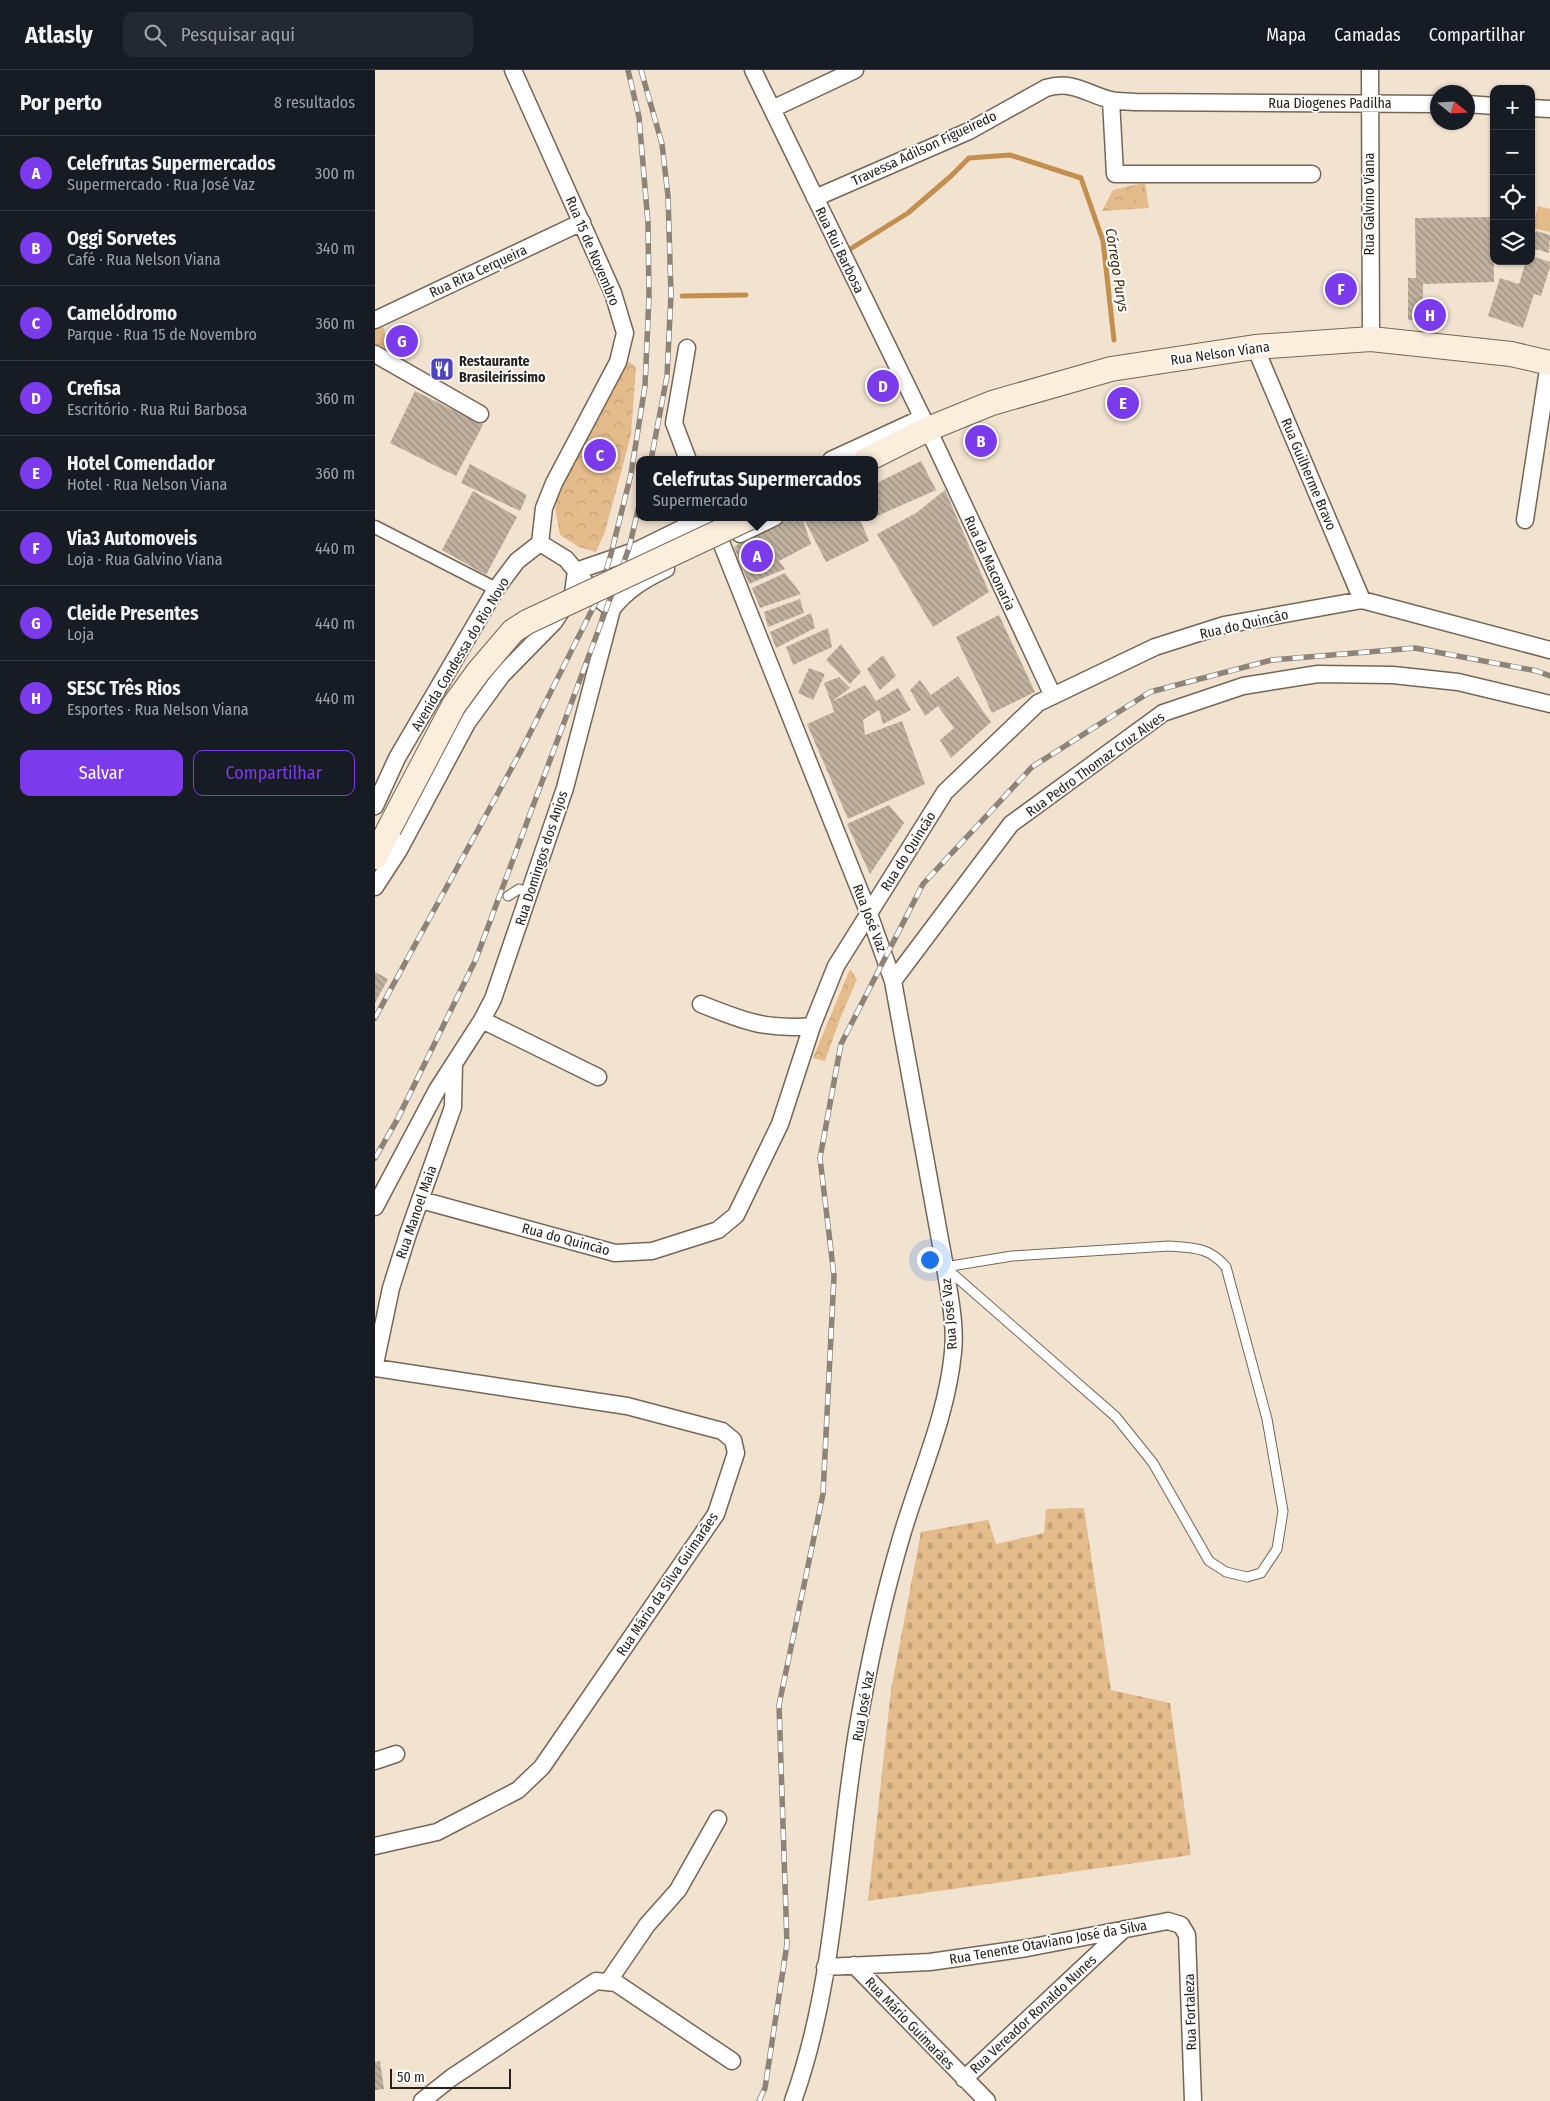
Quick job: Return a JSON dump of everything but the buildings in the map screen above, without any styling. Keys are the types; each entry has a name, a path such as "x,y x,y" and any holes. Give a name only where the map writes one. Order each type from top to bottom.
{"main road":[{"name":"Rua Nelson Viana","path":"874,456 927,429 992,403 1111,369 1255,347 1371,339 1511,354 1549,363"},
{"path":"375,856 453,705 513,631 527,622 742,521"}],"street":[{"name":"Rua 15 de Novembro","path":"513,70 613,293 625,333 618,362 559,474 544,508 540,543"},
{"name":"Rua Rui Barbosa","path":"753,70 927,429"},
{"path":"772,109 855,70"},
{"name":"Rua Galvino Viana","path":"1370,70 1371,339"},
{"name":"Rua Diogenes Padilha","path":"1060,84 1080,87 1111,100 1135,102 1430,104"},
{"name":"Travessa Adilson Figueiredo","path":"815,198 969,131 1046,88 1060,84"},
{"path":"1111,100 1115,174 1312,174"},
{"path":"1475,105 1490,106"},
{"path":"1535,108 1550,110"},
{"name":"Rua Rita Cerqueira","path":"375,320 582,222"},
{"name":"Rua Guilherme Bravo","path":"1255,347 1362,600"},
{"path":"686,456 674,423 687,348"},
{"path":"375,354 480,414"},
{"path":"1525,520 1549,363"},
{"path":"843,456 927,429"},
{"path":"878,466 927,429"},
{"name":"Rua da Maconaria","path":"927,429 1053,696"},
{"path":"576,571 640,549 697,521"},
{"name":"Rua José Vaz","path":"713,521 869,914 893,981 945,1267 953,1350 947,1396 901,1537 881,1608 858,1726 834,1912 817,2012 793,2101"},
{"path":"722,543 767,521"},
{"path":"375,527 496,589"},
{"path":"540,543 566,559 598,598 613,609"},
{"name":"Avenida Condessa do Rio Novo","path":"375,806 397,758 496,589 517,561 540,543"},
{"name":"Rua Domingos dos Anjos","path":"375,1207 454,1062 482,1020 493,999 565,788 613,609 622,596 653,575 722,543"},
{"path":"375,888 399,850 467,723 502,675 554,622 573,593 576,571"},
{"name":"Rua do Quincão","path":"421,1200 615,1253 652,1251 718,1230 736,1215 780,1124 812,1026 836,966 945,792 1038,703 1155,647 1224,625 1362,600 1550,650"},
{"name":"Rua Pedro Thomaz Cruz Alves","path":"893,981 1011,824 1163,713 1243,686 1318,674 1393,675 1458,682 1550,704"},
{"path":"701,1004 742,1021 766,1026 786,1028 812,1026"},
{"path":"482,1020 598,1077"},
{"name":"Rua Manoel Maia","path":"375,1364 391,1288 453,1107 454,1062"},
{"name":"Rua Mário da Silva Guimarães","path":"375,1368 627,1406 722,1431 733,1440 736,1453 716,1514 542,1767 518,1790 437,1832 375,1846"},
{"path":"375,1761 397,1754"},
{"path":"608,1982 647,1925 678,1890 718,1819"},
{"name":"Rua Tenente Otaviano José da Silva","path":"825,1967 940,1960 1027,1948 1168,1920 1181,1925"},
{"name":"Rua Fortaleza","path":"1181,1925 1187,1935 1193,2101"},
{"name":"Rua Vereador Ronaldo Nunes","path":"964,2079 1124,1929"},
{"name":"Rua Mário Guimarães","path":"854,1965 987,2101"},
{"path":"421,2101 451,2078 596,1981 616,1983 732,2061"}],"lane":[{"path":"508,896 519,888 530,893"},
{"path":"1169,1246 1203,1250 1217,1256 1226,1267 1267,1419 1283,1511 1277,1549 1261,1573 1247,1577 1240,1576 1226,1572 1209,1561 1153,1463 1116,1417 945,1267 1012,1256 1169,1246"}],"green space":[{"path":"1145,183 1149,208 1134,209 1134,185"},
{"path":"1134,185 1134,209 1102,211 1113,190"},
{"path":"1538,206 1550,209 1550,232 1535,228"},
{"path":"375,325 384,328 389,354 375,346"},
{"path":"626,360 636,367 631,435 605,532 596,552 579,547 560,535 555,508 563,475"},
{"path":"850,969 857,979 825,1061 813,1058"},
{"path":"1084,1508 1111,1690 1170,1703 1191,1855 868,1901 891,1690 921,1532 988,1520 996,1544 1044,1533 1046,1509"}],"waterway":[{"name":"Córrego Purys","path":"847,251 908,213 969,158 1010,155 1081,178 1103,241 1114,340"},
{"name":"Córrego Purys","path":"682,296 746,295"}],"railway":[{"path":"375,1018 521,751 598,598 611,554 631,474 645,386 649,297 648,223 639,117 628,70"},
{"path":"641,70 662,144 668,196 671,295 667,376 652,456"},
{"path":"375,1158 397,1120 476,959 629,548 636,519"},
{"path":"759,2101 765,2088 787,1944 779,1705 823,1494 834,1276 820,1158 841,1044 923,884 1032,767 1150,692 1272,660 1415,648 1537,671 1550,676"}],"place":[{"name":"Via3 Automoveis","path":"1341,289"},
{"name":"SESC Três Rios","path":"1430,315"},
{"name":"Cleide Presentes","path":"402,341"},
{"name":"Restaurante Brasileiríssimo","path":"442,369"},
{"name":"Crefisa","path":"883,386"},
{"name":"Hotel Comendador","path":"1123,403"},
{"name":"Oggi Sorvetes","path":"981,441"},
{"name":"Camelódromo","path":"600,455"},
{"name":"Celefrutas Supermercados","path":"757,556"}]}
